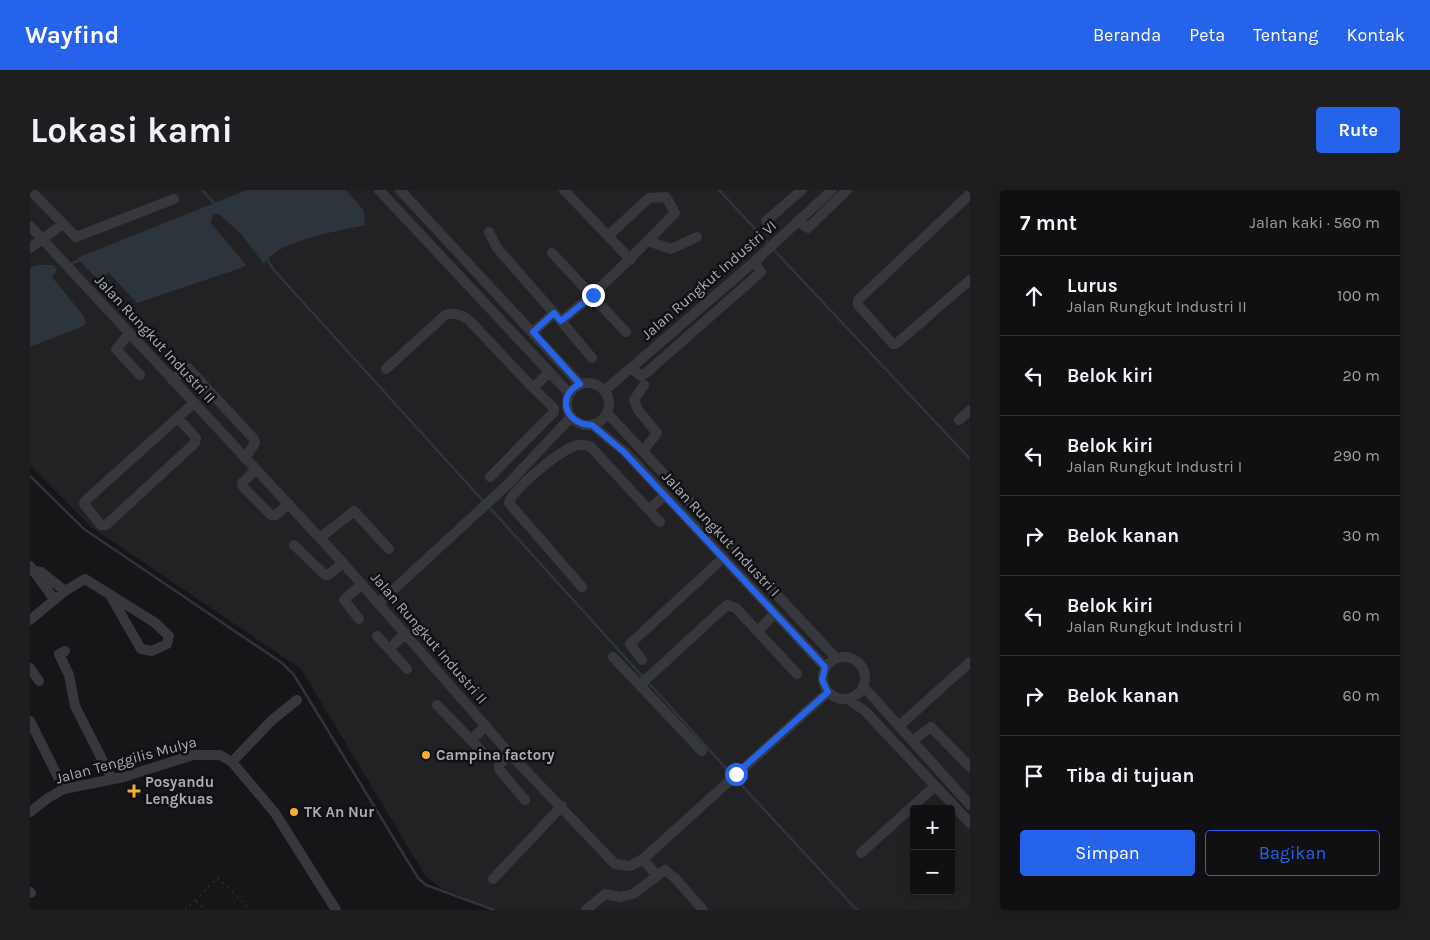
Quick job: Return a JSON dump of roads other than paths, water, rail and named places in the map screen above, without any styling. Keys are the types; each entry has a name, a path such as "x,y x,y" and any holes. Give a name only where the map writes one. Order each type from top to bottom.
{"street":[{"path":"30,190 78,237 174,199"},
{"path":"379,190 569,394"},
{"path":"400,190 580,384"},
{"path":"564,190 631,260"},
{"path":"766,221 802,190"},
{"name":"Jalan Rungkut Industri VI","path":"604,391 770,248 832,190"},
{"path":"798,222 808,228 847,190"},
{"path":"967,190 970,193 899,259 858,300 858,304 893,344 896,344 970,280"},
{"path":"533,332 593,295 631,260 675,213 674,208 666,197 649,198 608,236"},
{"path":"30,248 63,224"},
{"name":"Jalan Rungkut Industri II","path":"30,226 343,563 510,754 562,806 604,854 616,864 630,866 643,859 828,692"},
{"path":"490,232 497,248 592,358"},
{"path":"648,241 671,249 697,237"},
{"path":"552,253 626,332"},
{"path":"631,368 641,376 646,373 760,272 754,262"},
{"path":"713,298 721,306"},
{"path":"386,370 445,315 459,314 469,320 554,408 554,412 490,477"},
{"path":"686,322 693,330"},
{"path":"129,334 116,349 140,375"},
{"path":"172,380 188,368 254,439 255,443 246,458"},
{"path":"533,388 549,372"},
{"path":"593,383 604,391 609,405 607,413 592,425 584,425 571,417 566,406 569,394 580,384 593,383"},
{"path":"643,451 657,433 636,406 634,400 644,385"},
{"path":"178,418 196,438 195,443 106,525 101,525 84,502 194,403"},
{"path":"959,420 970,410"},
{"name":"Jalan Rungkut Industri I","path":"607,413 836,658"},
{"path":"571,417 511,489 509,500 510,507 582,587"},
{"name":"Jalan Rungkut Industri I","path":"592,425 617,445 825,667"},
{"path":"379,603 491,501 573,446 583,444 595,450 660,522"},
{"path":"256,469 242,483 243,487 271,515 276,516 289,504"},
{"path":"649,510 665,495"},
{"path":"320,538 354,511 389,548"},
{"path":"294,545 325,575 328,575 343,563"},
{"path":"642,660 630,644 723,558"},
{"path":"32,569 41,572 65,591"},
{"path":"32,569 38,580 54,599"},
{"path":"30,620 54,599 85,579 110,595 165,632 170,639 164,647 152,652 141,649 110,595"},
{"path":"359,619 340,597 362,584"},
{"path":"644,680 727,605 733,605 798,674"},
{"path":"758,631 775,613"},
{"path":"389,649 406,633"},
{"path":"377,636 407,669"},
{"path":"65,651 59,654 68,673 74,706 112,779"},
{"path":"864,686 855,696 841,699 828,692 822,680 825,667 836,658 844,656 859,663 864,670 864,686 970,805"},
{"path":"613,657 644,680 702,751"},
{"path":"899,726 970,662"},
{"path":"30,668 39,681"},
{"path":"848,699 865,712 970,823"},
{"path":"297,700 272,720 232,762 276,813 334,909"},
{"path":"437,705 487,757"},
{"path":"30,721 64,789"},
{"path":"471,740 486,726"},
{"path":"912,741 931,727 970,767"},
{"name":"Jalan Tenggilis Mulya","path":"31,810 64,789 112,779 193,754 220,755 232,762"},
{"path":"510,754 499,765 499,769 525,800"},
{"path":"920,805 935,786"},
{"path":"493,879 562,806"},
{"path":"861,853 910,813"},
{"path":"643,859 657,876"},
{"path":"586,910 605,894 625,897 633,894 663,871 669,872 703,910"}],"waterway":[{"path":"202,190 216,205"},
{"path":"719,190 769,244"},
{"path":"773,249 970,459"},
{"path":"266,257 273,269 485,503"},
{"path":"71,264 82,259"},
{"path":"30,476 84,529 282,663 294,675 418,878 426,885 494,910"},
{"path":"489,507 643,677"},
{"path":"647,681 732,775"},
{"path":"736,779 857,910"}],"place":[{"name":"Campina factory","path":"426,755"},
{"name":"Posyandu Lengkuas","path":"134,791"},
{"name":"TK An Nur","path":"294,812"}]}
